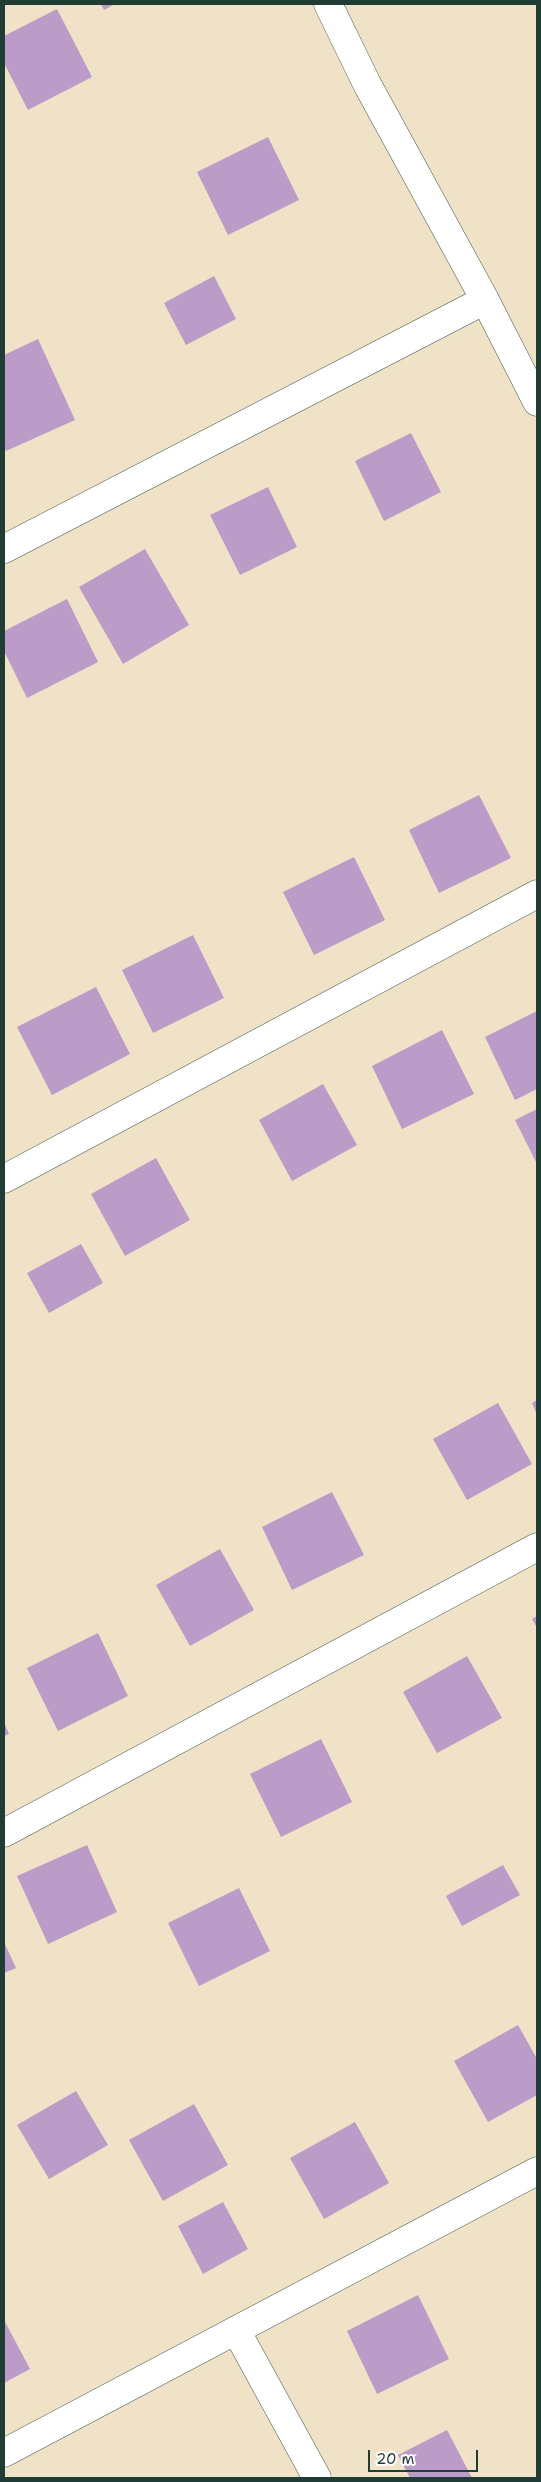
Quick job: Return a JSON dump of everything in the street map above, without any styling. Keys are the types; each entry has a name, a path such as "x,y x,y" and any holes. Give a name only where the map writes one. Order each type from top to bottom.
{"street":[{"path":"328,4 372,93 485,300 537,402"},
{"path":"4,549 485,300"},
{"path":"4,1179 537,894"},
{"path":"4,1833 537,1547"},
{"path":"4,2453 537,2172"},
{"path":"236,2330 317,2478"}],"building":[{"path":"101,4 115,4 104,10"},
{"path":"57,9 92,77 28,110 4,63 4,36"},
{"path":"268,137 299,200 228,235 197,172"},
{"path":"214,276 236,319 186,345 164,303"},
{"path":"38,339 75,420 6,451 4,447 4,355"},
{"path":"411,433 441,492 384,521 355,461"},
{"path":"268,487 297,547 240,575 210,515"},
{"path":"145,549 189,625 123,664 79,587"},
{"path":"67,599 98,662 27,698 4,651 4,631"},
{"path":"479,795 511,858 439,893 409,830"},
{"path":"354,857 385,920 314,955 283,892"},
{"path":"193,935 224,998 153,1033 122,970"},
{"path":"96,987 130,1054 52,1095 17,1027"},
{"path":"537,1011 537,1089 515,1100 485,1037"},
{"path":"442,1030 474,1094 402,1129 372,1066"},
{"path":"323,1084 357,1145 292,1181 259,1120"},
{"path":"537,1109 537,1164 515,1120"},
{"path":"156,1158 190,1220 125,1256 91,1194"},
{"path":"81,1244 103,1283 49,1313 27,1273"},
{"path":"537,1400 537,1415 532,1403"},
{"path":"498,1403 532,1464 467,1500 433,1439"},
{"path":"332,1492 364,1555 292,1590 262,1527"},
{"path":"220,1549 254,1610 190,1646 156,1585"},
{"path":"537,1616 537,1628 532,1619"},
{"path":"98,1633 128,1696 58,1731 27,1668"},
{"path":"467,1656 502,1718 437,1753 403,1692"},
{"path":"4,1722 9,1734 4,1736"},
{"path":"321,1739 352,1802 281,1837 250,1774"},
{"path":"87,1845 117,1912 48,1944 17,1876"},
{"path":"503,1865 520,1895 462,1926 446,1896"},
{"path":"239,1888 270,1951 199,1986 168,1923"},
{"path":"4,1942 16,1968 4,1973"},
{"path":"518,2025 537,2059 537,2095 488,2122 454,2061"},
{"path":"76,2091 108,2145 49,2179 17,2125"},
{"path":"194,2104 228,2165 163,2201 129,2140"},
{"path":"355,2122 389,2183 324,2219 290,2158"},
{"path":"223,2202 248,2249 203,2274 178,2226"},
{"path":"418,2295 449,2359 377,2394 347,2331"},
{"path":"4,2320 30,2369 4,2383"},
{"path":"447,2430 472,2478 410,2478 398,2455"}]}
